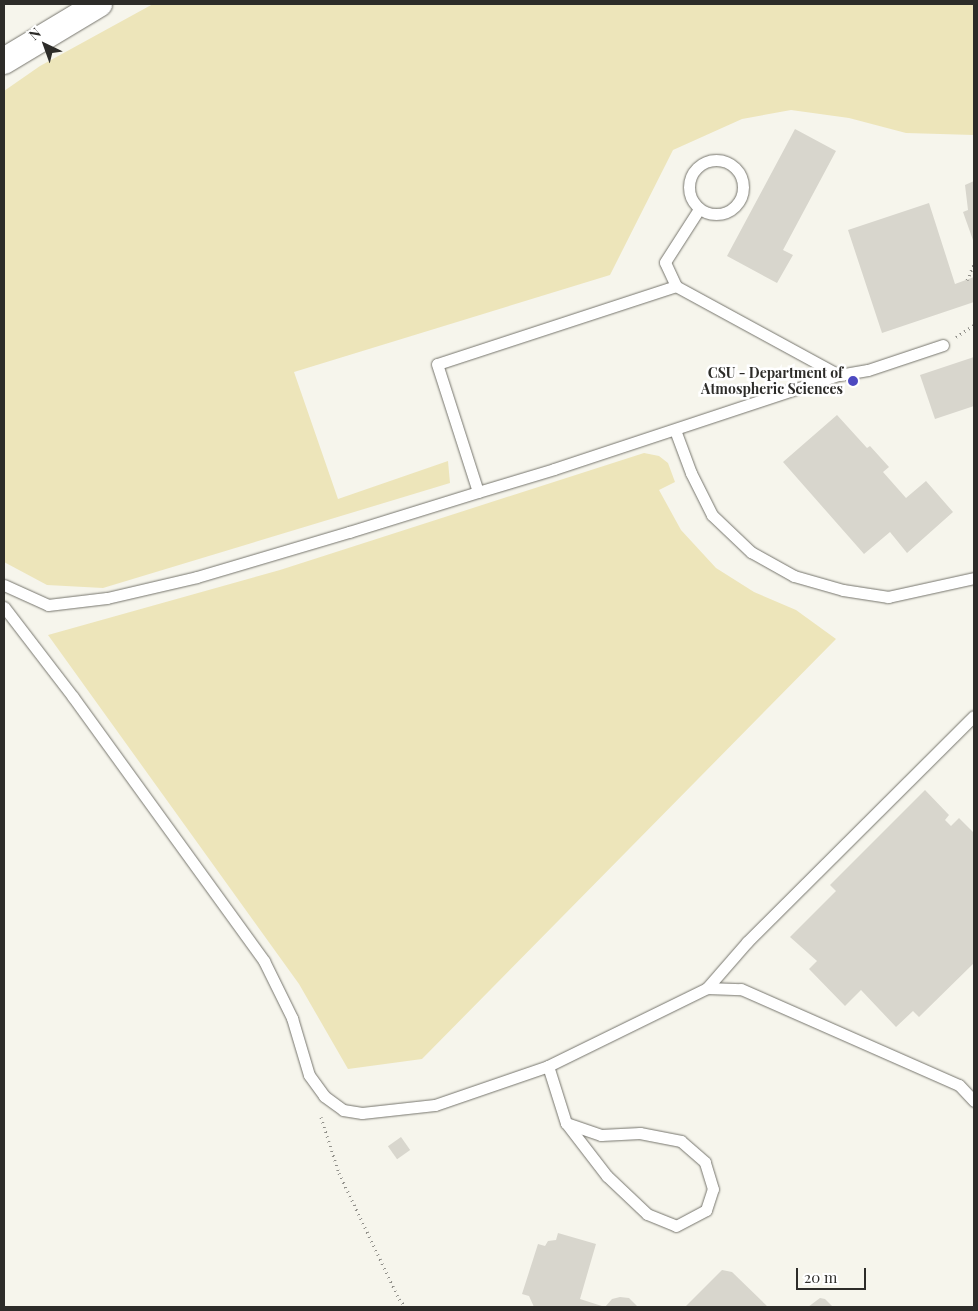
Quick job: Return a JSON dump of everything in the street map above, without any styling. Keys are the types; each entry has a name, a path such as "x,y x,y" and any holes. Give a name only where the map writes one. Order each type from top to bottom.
{"street":[{"path":"4,60 99,4"}],"lane":[{"path":"711,159 729,162 736,168 744,184 739,202 733,209 716,214 699,209 689,194 690,176 695,168 711,159"},
{"path":"699,209 666,262 676,286 839,375"},
{"path":"478,492 437,364 676,286"},
{"path":"4,585 48,605 107,598 197,577 478,492 839,375 868,370 943,345"},
{"path":"674,430 691,473 712,514 751,552 794,576 843,590 888,597 974,578"},
{"path":"4,607 73,696 264,961 292,1018 309,1075 324,1096 343,1110 362,1113 415,1109 548,1066 707,988 746,942 974,716"},
{"path":"707,988 740,989 932,1072 958,1085 974,1100"},
{"path":"548,1066 566,1123 607,1176 647,1214 676,1226 706,1210 713,1189 705,1162 681,1141 640,1133 601,1135 566,1123"}],"path":[{"path":"967,280 974,264"},
{"path":"320,1111 339,1173 399,1299 406,1307"}],"shaded area":[{"path":"153,4 974,4 974,135 906,133 849,118 791,110 742,119 673,150 610,275 294,372 338,499 448,461 450,483 103,588 47,585 4,562 4,91 40,66"},
{"path":"644,453 659,456 668,463 675,482 659,490 681,530 716,568 754,592 796,610 836,639 422,1059 348,1069 299,984 48,635 280,570"}],"building":[{"path":"795,129 836,151 783,250 793,255 777,283 727,256"},
{"path":"974,181 974,243 963,212 968,210 965,185"},
{"path":"929,203 955,284 974,277 974,302 882,333 848,230"},
{"path":"974,357 974,406 935,419 920,375"},
{"path":"837,415 867,448 870,446 889,467 883,472 906,498 926,481 953,512 907,553 890,532 864,554 783,462"},
{"path":"925,790 949,815 945,820 951,826 959,818 974,833 974,963 919,1017 913,1011 896,1027 861,990 845,1006 809,969 817,961 790,937 836,891 830,885"},
{"path":"401,1137 410,1150 397,1159 388,1146"},
{"path":"558,1233 596,1244 580,1299 605,1307 534,1307 529,1296 522,1294 538,1244 545,1246 548,1241 556,1240"},
{"path":"722,1270 732,1272 768,1307 685,1307"},
{"path":"620,1297 629,1298 638,1307 605,1307 612,1299"},
{"path":"820,1298 825,1299 833,1307 808,1307"}],"place":[{"name":"CSU - Department of Atmospheric Sciences","path":"853,381"}]}
